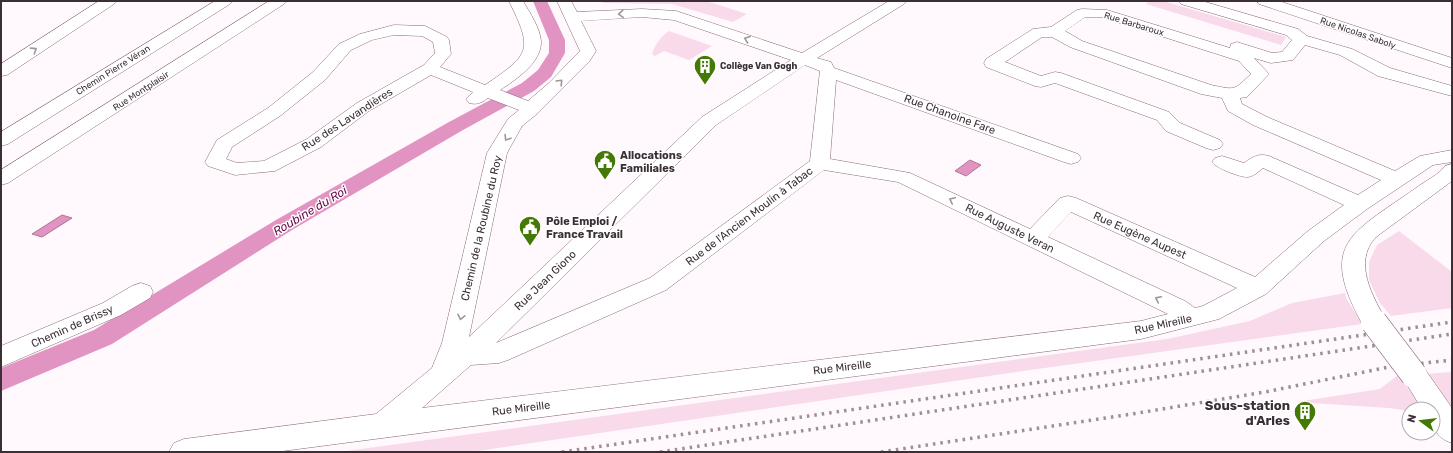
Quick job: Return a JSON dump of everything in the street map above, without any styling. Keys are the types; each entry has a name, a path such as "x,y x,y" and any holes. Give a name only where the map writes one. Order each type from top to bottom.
{"street":[{"path":"1,71 109,1"},
{"name":"Chemin Pierre Véran","path":"1,140 225,1"},
{"name":"Rue Montplaisir","path":"1,179 279,1"},
{"path":"484,94 521,66 532,49 533,42 516,1"},
{"name":"Chemin de la Roubine du Roy","path":"443,373 455,343 497,153 527,106 572,70 583,59 588,51 564,1"},
{"path":"803,59 899,1"},
{"path":"1104,1 1109,7 1272,58 1287,57 1301,39"},
{"path":"1186,1 1292,32 1301,39 1346,52 1384,72 1452,91"},
{"name":"Rue Nicolas Saboly","path":"1264,1 1452,63"},
{"path":"572,17 642,13 676,16 825,66 828,71"},
{"name":"Rue Barbaroux","path":"1055,32 1061,26 1082,13 1102,13 1245,58 1260,74 1241,93 1230,94"},
{"name":"Rue des Lavandières","path":"394,30 425,31 440,40 443,54 430,69 363,107 314,144 268,167 235,169 215,162 224,144 274,112 319,76 345,47 366,37 394,30"},
{"path":"1213,144 1173,127 1163,116 1055,77 1041,82 992,63 1039,32 1055,32 1076,44 1207,90 1230,94 1234,107 1260,121 1398,180"},
{"name":"Rue Jean Giono","path":"383,425 493,331 709,121 803,59"},
{"path":"430,69 484,94 527,106"},
{"name":"Rue Chanoine Fare","path":"828,71 1071,158"},
{"name":"Rue de l'Ancien Moulin à Tabac","path":"464,355 499,353 658,284 820,163 828,71"},
{"name":"Rue Mireille","path":"184,452 383,425 1141,330 1210,313 1258,288 1316,236 1359,204 1427,160 1452,156"},
{"path":"1222,162 1246,171 1262,160 1359,204"},
{"name":"Rue Auguste Veran","path":"820,163 903,177 1176,307 1192,318"},
{"path":"1447,423 1414,375 1374,322 1363,303 1356,284 1353,260 1357,244 1368,232 1452,170"},
{"name":"Rue Eugène Aupest","path":"1033,239 1068,203 1258,288"},
{"name":"Chemin de Brissy","path":"1,357 112,309 141,292"}],"shaded area":[{"path":"602,1 706,1 747,14 733,22 672,4 603,3"},
{"path":"1150,1 1163,1 1286,37 1281,45 1146,4"},
{"path":"669,31 712,46 689,60 664,51 655,56 652,54 657,44 663,35"},
{"path":"970,160 981,165 966,176 955,171"},
{"path":"62,215 72,218 42,237 32,234"},
{"path":"1399,231 1452,272 1452,308 1391,316 1380,303 1369,280 1369,262 1377,245"},
{"path":"1345,293 1346,298 1362,324 1030,370 471,452 339,452 1167,339 1250,321 1292,303"},
{"path":"1452,372 1452,409 1426,374"},
{"path":"1398,375 1418,401 1401,401 1401,410 1296,402 1380,389"}],"waterway":[{"name":"Roubine du Roi","path":"1,380 103,337 284,225 456,126 528,87 545,73 557,53 557,40 540,1"}],"railway":[{"path":"562,452 1452,322"},
{"path":"660,452 1452,334"},
{"path":"881,452 1132,414 1265,392 1389,367 1452,360"}],"place":[{"name":"Collège Van Gogh","path":"705,86"},
{"name":"Allocations Familiales","path":"605,180"},
{"name":"Pôle Emploi / France Travail","path":"530,246"},
{"name":"Sous-station d'Arles","path":"1305,432"}]}
